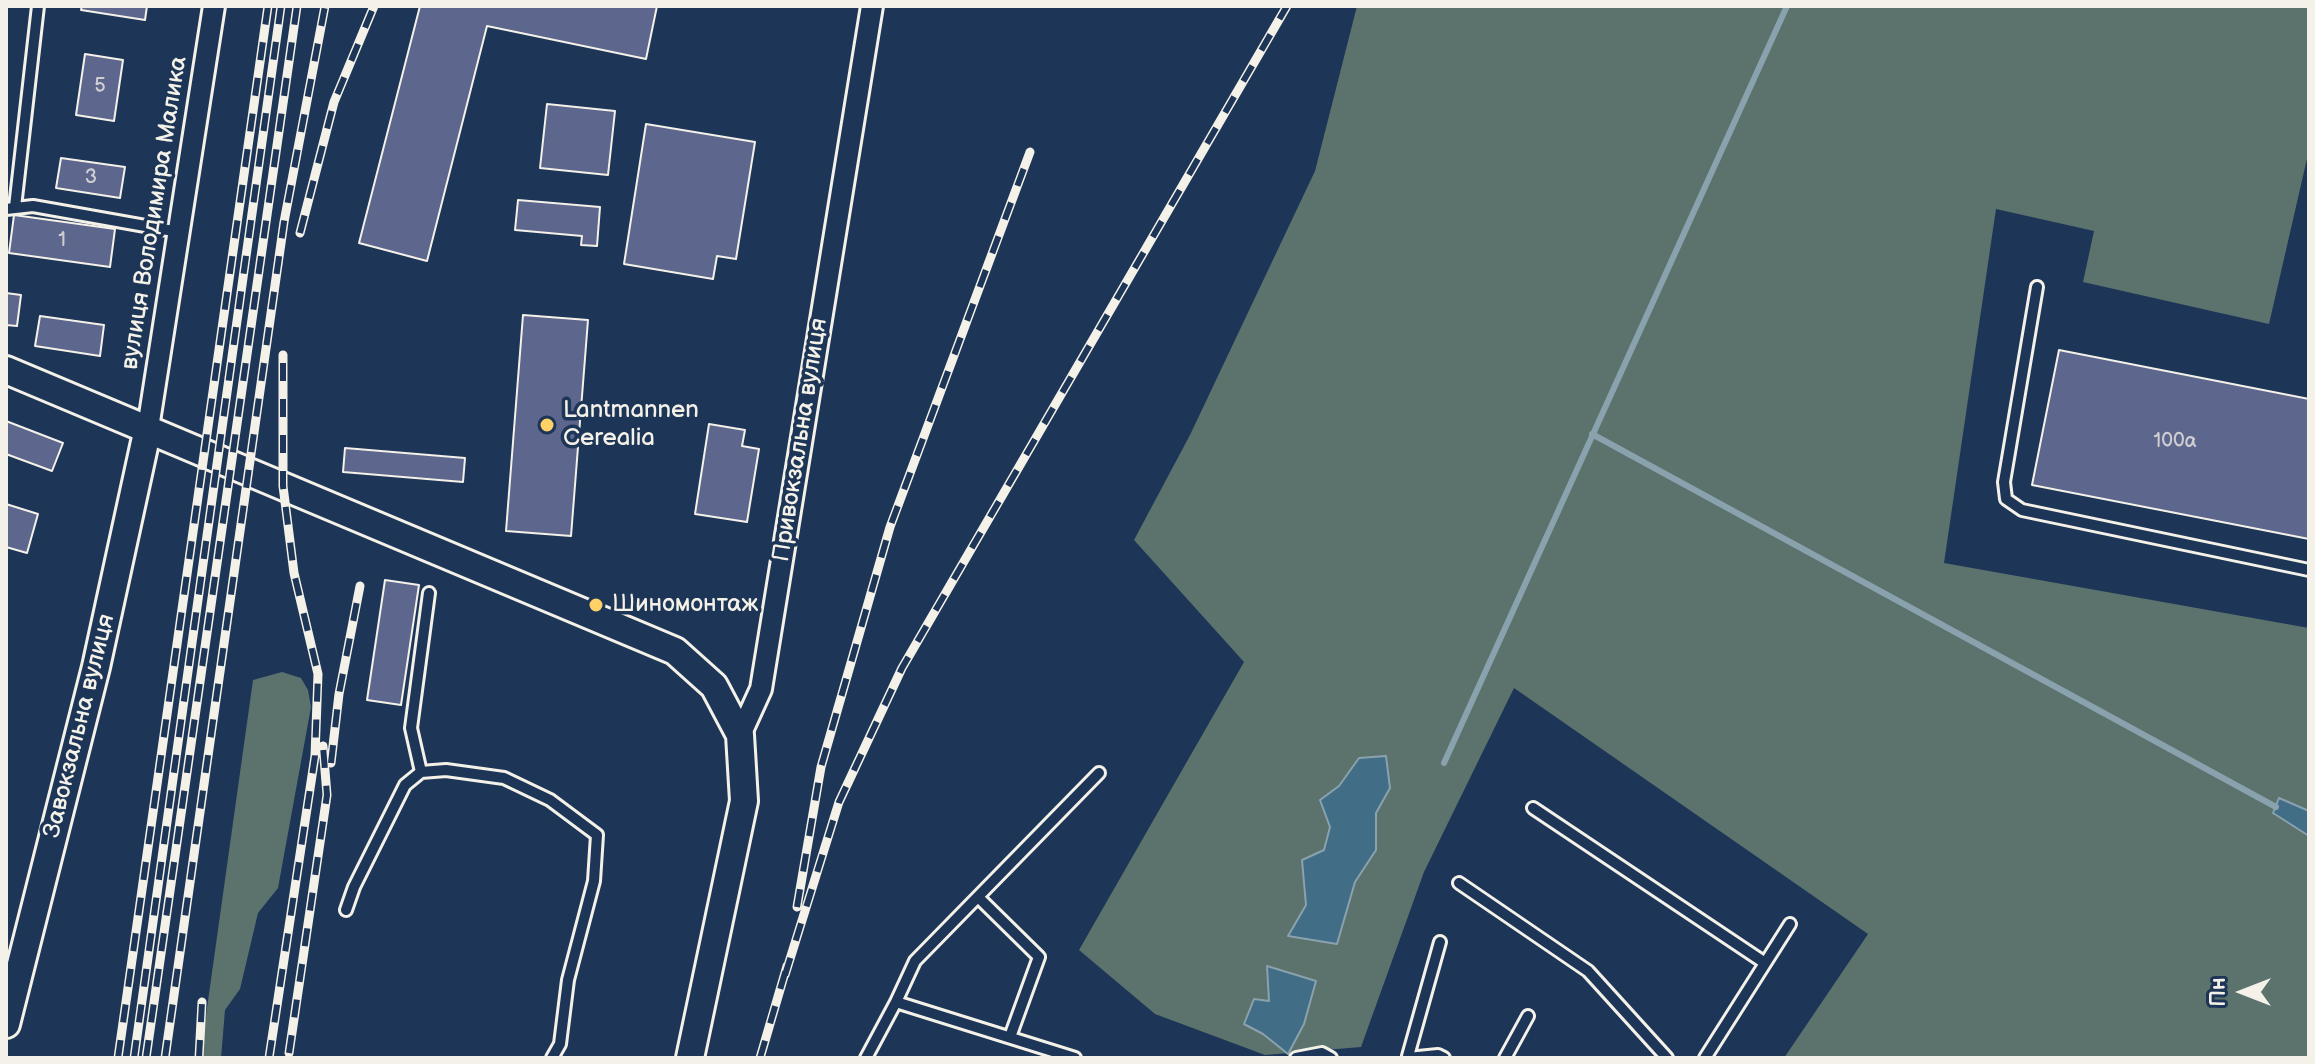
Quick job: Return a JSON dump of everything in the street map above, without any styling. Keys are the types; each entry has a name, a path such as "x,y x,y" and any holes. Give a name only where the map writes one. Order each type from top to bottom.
{"main road":[{"path":"6,370 675,651 714,686 740,735"},
{"name":"Завокзальна вулиця","path":"6,1024 96,667 148,428"},
{"name":"Привокзальна вулиця","path":"690,1058 744,801 740,735"}],"street":[{"name":"вулиця Володимира Малика","path":"148,428 214,6"},
{"name":"Привокзальна вулиця","path":"740,735 761,689 872,6"}],"lane":[{"path":"38,6 11,208 33,206 179,232"},
{"path":"2037,287 2004,482 2006,499 2022,510 2309,570"},
{"path":"421,772 411,728 429,593"},
{"path":"346,910 354,887 405,785 421,772 446,770 504,778 550,800 597,835 594,881 568,980 560,1044 562,1058"},
{"path":"866,1058 915,961 1099,773"},
{"path":"1533,808 1765,963"},
{"path":"1459,883 1588,971 1667,1058"},
{"path":"978,897 1039,957 1010,1037"},
{"path":"1705,1058 1790,924"},
{"path":"1440,942 1408,1057 1438,1055 1444,1058"},
{"path":"896,1002 1075,1058"},
{"path":"1505,1058 1528,1016"},
{"path":"552,1058 560,1044"},
{"path":"1296,1058 1322,1053 1331,1058"}],"green space":[{"path":"1357,6 2309,6 2309,150 2269,324 2083,282 2094,231 1996,209 1944,563 2309,628 2309,1058 1784,1058 1868,934 1514,688 1424,872 1361,1047 1265,1055 1155,1014 1079,950 1244,662 1134,540 1190,435 1315,171"},
{"path":"282,672 301,678 308,690 311,707 278,888 258,913 240,989 225,1010 221,1058 200,1058 253,680"}],"water":[{"path":"1386,756 1390,788 1376,813 1376,850 1355,882 1337,944 1288,936 1306,905 1302,860 1324,850 1330,827 1320,800 1339,786 1359,758"},
{"path":"2279,798 2309,811 2309,836 2273,813"},
{"path":"1267,966 1316,981 1304,1024 1288,1054 1263,1034 1244,1024 1254,999 1269,1001"}],"building":[{"path":"82,6 147,6 145,20 81,10"},
{"path":"420,6 657,6 646,59 487,26 427,261 359,243"},
{"path":"85,54 123,60 114,121 76,115"},
{"path":"547,104 615,111 608,175 540,168"},
{"path":"646,124 755,142 736,259 717,256 713,279 624,264"},
{"path":"61,158 125,167 120,198 56,188"},
{"path":"518,200 600,207 597,246 581,245 582,236 515,230"},
{"path":"14,215 115,229 110,267 9,253"},
{"path":"6,293 21,295 17,326 6,325"},
{"name":"Lantmannen Cerealia","path":"523,315 588,320 571,536 506,531"},
{"path":"40,316 104,325 100,356 35,346"},
{"path":"2059,350 2309,399 2309,539 2032,485"},
{"path":"6,421 63,443 52,471 6,454"},
{"path":"709,424 745,430 742,446 759,449 747,522 695,514"},
{"path":"345,448 465,458 463,482 343,472"},
{"path":"6,504 38,514 27,553 6,547"},
{"path":"385,580 419,585 401,705 367,700"}],"waterway":[{"path":"1444,763 1787,6"},
{"path":"1592,434 2276,807"}],"railway":[{"path":"118,1058 268,6"},
{"path":"134,1058 281,6"},
{"path":"146,1058 297,6"},
{"path":"165,1058 284,222 325,6"},
{"path":"300,233 334,102 374,6"},
{"path":"785,975 839,802 902,668 1287,6"},
{"path":"797,907 821,767 890,527 1030,152"},
{"path":"269,1058 315,756 318,674 294,573 283,486 283,355"},
{"path":"331,763 339,694 360,586"},
{"path":"289,1053 327,795 323,746"},
{"path":"760,1058 787,966"},
{"path":"199,1058 202,1002"}],"place":[{"name":"Lantmannen Cerealia","path":"547,425"},
{"name":"Шиномонтаж","path":"596,605"}]}
